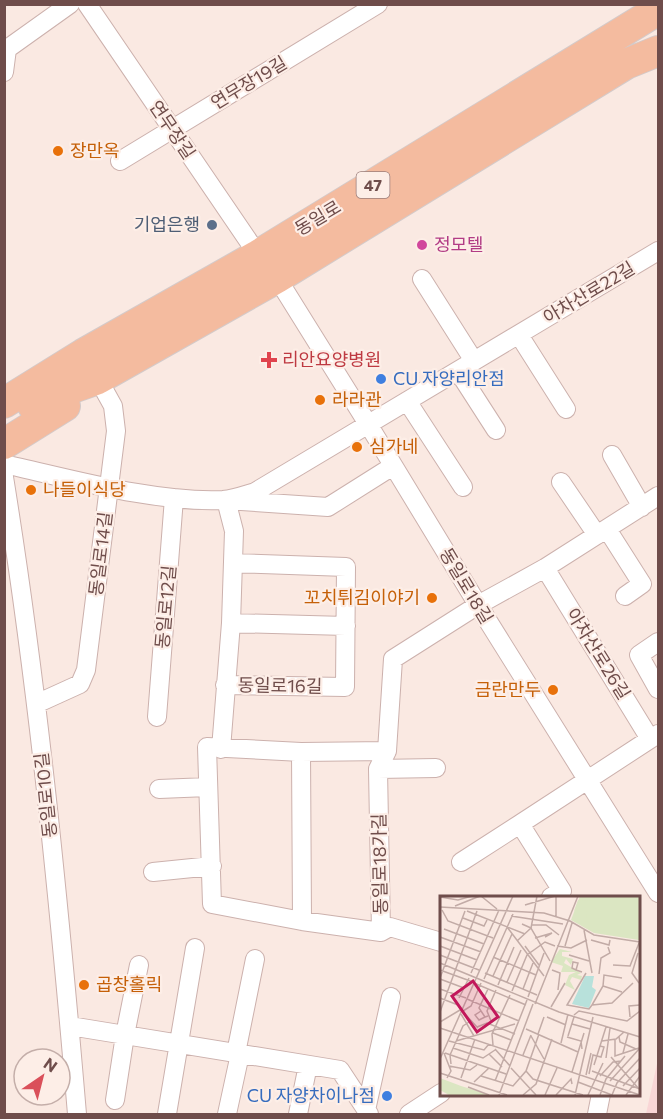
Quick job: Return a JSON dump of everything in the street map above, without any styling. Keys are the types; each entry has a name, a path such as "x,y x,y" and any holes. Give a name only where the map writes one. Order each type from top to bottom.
{"main road":[{"name":"동일로","path":"4,423 50,396 258,255 642,13"},
{"name":"동일로","path":"4,403 91,367 277,278 626,64 658,51"},
{"path":"4,381 47,358 91,367"},
{"name":"동일로","path":"4,444 73,401 91,367"}],"street":[{"path":"4,72 7,49 70,4"},
{"name":"연무장길","path":"87,4 258,255"},
{"name":"연무장19길","path":"120,161 369,7"},
{"name":"아차산로22길","path":"368,424 658,251"},
{"name":"동일로18길","path":"277,278 658,893"},
{"path":"422,279 496,430"},
{"path":"519,335 566,410"},
{"name":"동일로14길","path":"36,704 80,684 86,670 116,431 113,406 91,367"},
{"path":"407,401 463,488"},
{"path":"226,500 255,492 368,424"},
{"path":"612,455 642,507"},
{"path":"4,464 174,498 328,507 393,466"},
{"name":"동일로10길","path":"4,477 17,555 36,704 77,1114"},
{"path":"561,482 642,584 625,596"},
{"path":"478,605 545,568 658,496"},
{"name":"동일로12길","path":"157,717 174,498"},
{"name":"동일로16길","path":"221,749 234,563 234,531 226,500"},
{"name":"동일로16길","path":"225,685 345,687 345,567 234,563"},
{"name":"아차산로26길","path":"461,862 654,737 545,568"},
{"name":"동일로18가길","path":"440,942 390,927 381,932 378,770 387,751 393,659 478,605"},
{"path":"231,623 346,626"},
{"name":"아차산로26길","path":"658,642 639,655 658,689"},
{"path":"381,932 302,921 212,904 207,747 301,752 387,751"},
{"path":"301,752 302,921"},
{"path":"378,770 436,768"},
{"path":"159,789 208,787"},
{"path":"520,824 562,891 553,896"},
{"path":"153,872 212,866"},
{"path":"167,1114 195,948"},
{"path":"227,1114 255,959"},
{"path":"115,1100 139,965"},
{"path":"368,1112 391,997"},
{"path":"70,1026 340,1070 368,1112"},
{"path":"298,1114 308,1065"},
{"path":"410,1114 440,1095"},
{"path":"597,1114 601,1095"}],"shaded area":[{"path":"658,1059 658,1114 646,1114"}],"place":[{"name":"장만옥","path":"58,151"},
{"name":"기업은행","path":"212,225"},
{"name":"정모텔","path":"422,245"},
{"name":"리안요양병원","path":"269,360"},
{"name":"CU 자양리안점","path":"381,379"},
{"name":"라라관","path":"320,400"},
{"name":"심가네","path":"357,447"},
{"name":"나들이식당","path":"31,490"},
{"name":"꼬치튀김이야기","path":"432,598"},
{"name":"금란만두","path":"553,690"},
{"name":"곱창홀릭","path":"84,985"},
{"name":"CU 자양차이나점","path":"387,1096"}]}
